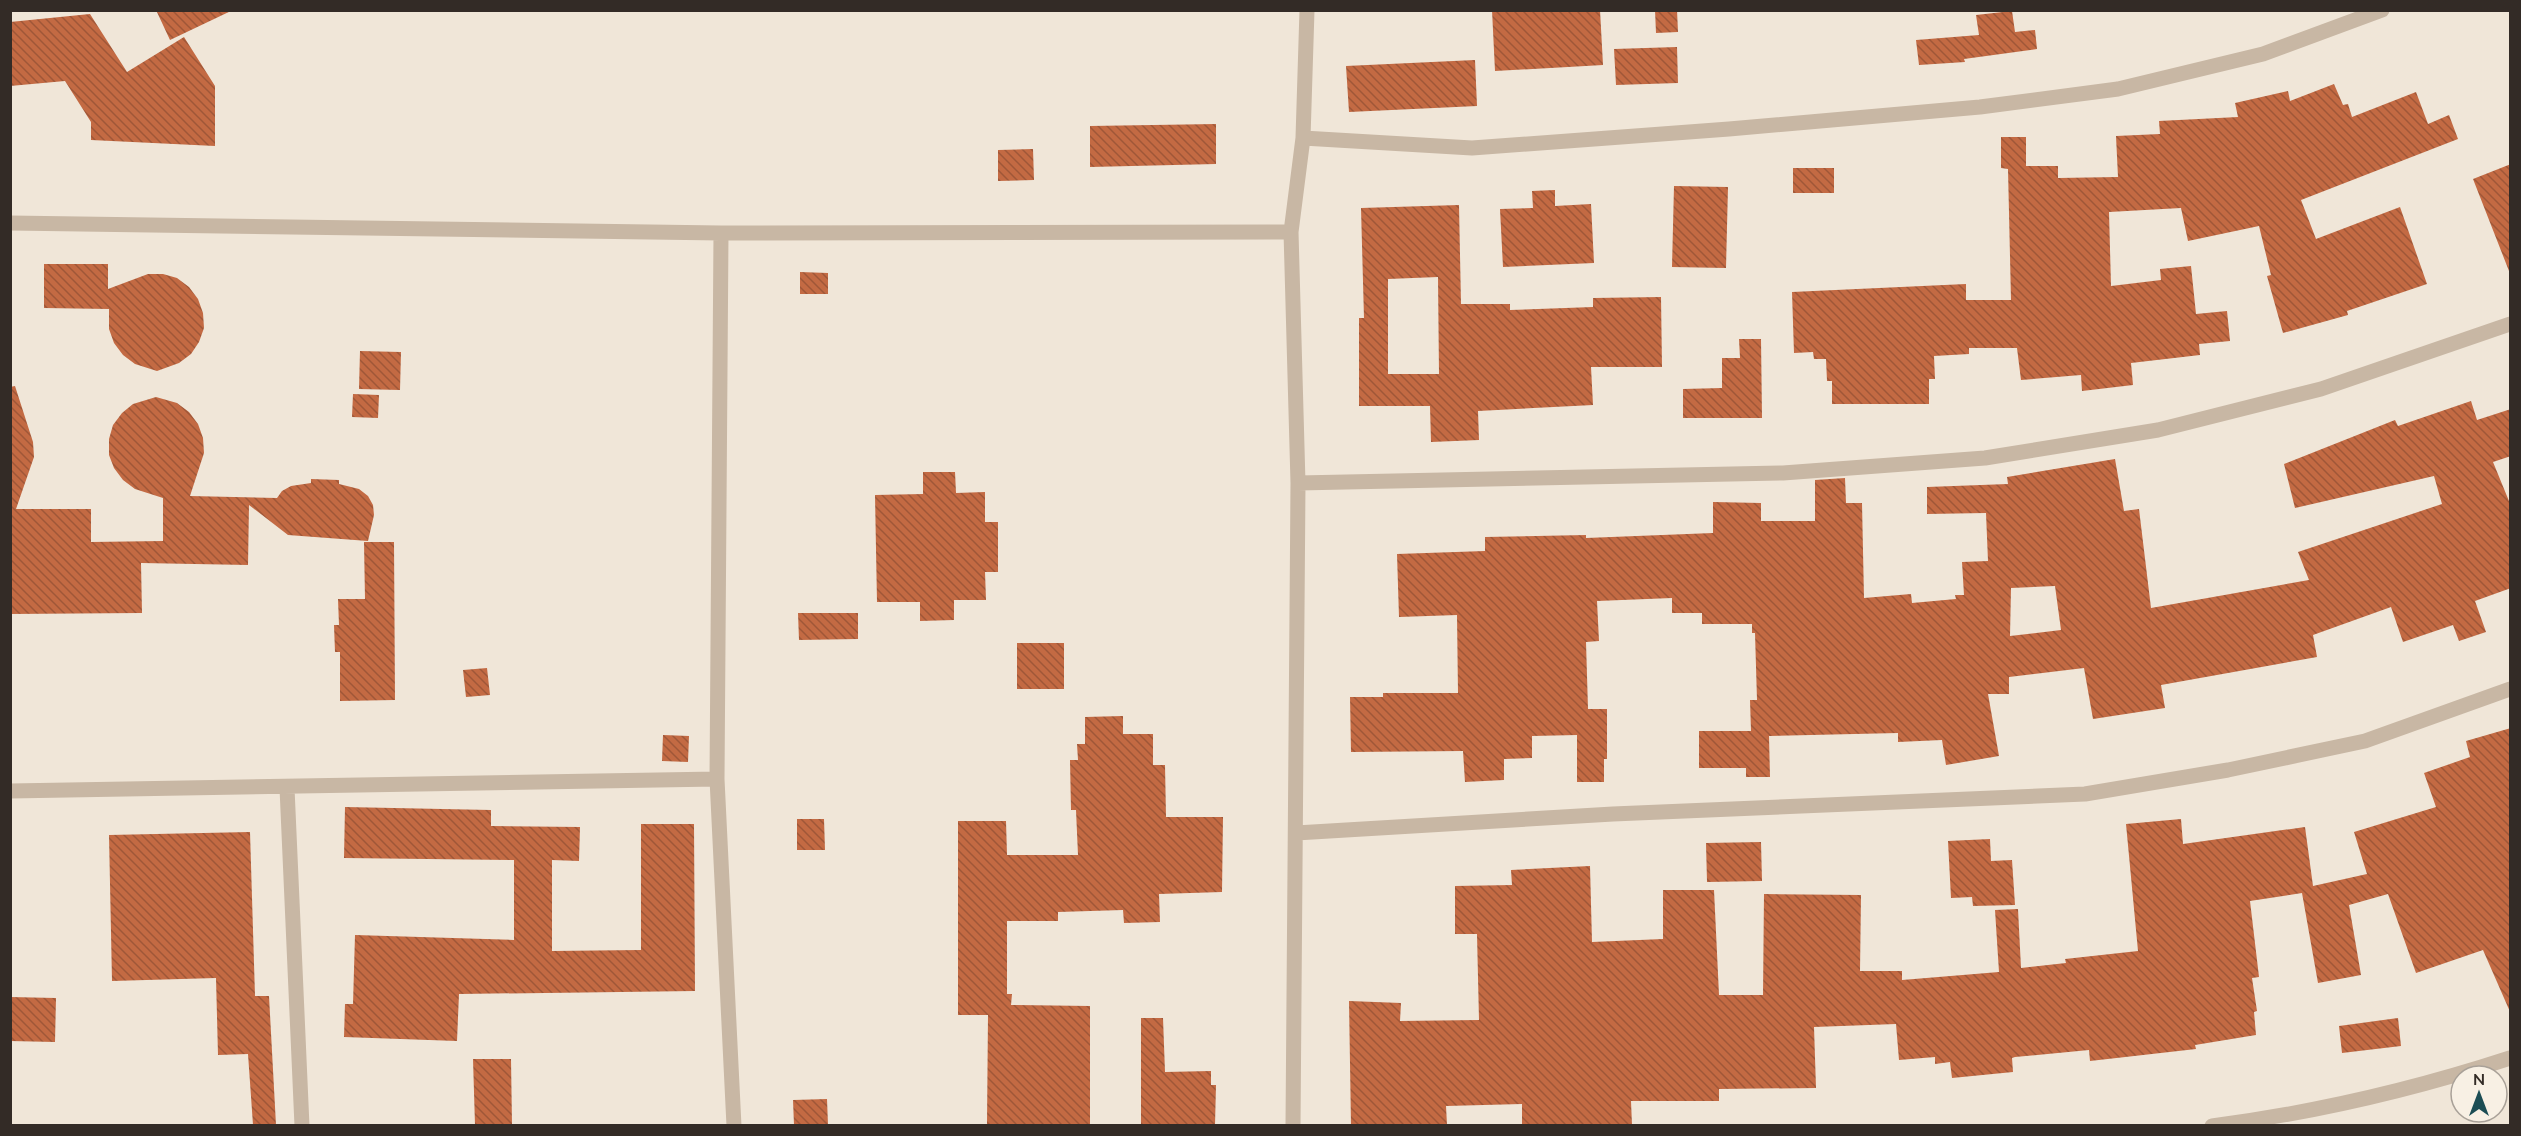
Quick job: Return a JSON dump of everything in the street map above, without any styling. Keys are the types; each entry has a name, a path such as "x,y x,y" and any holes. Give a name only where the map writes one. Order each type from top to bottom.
{"street":[{"path":"1293,1125 1298,483 1291,232 1303,138 1307,10"},
{"path":"1303,138 1472,148 1980,107 2118,89 2263,54 2382,10"},
{"path":"10,223 721,233 1291,232"},
{"path":"721,233 717,779 734,1125"},
{"path":"1298,483 1783,473 1985,458 2158,430 2321,389 2511,324"},
{"path":"1296,833 1613,813 2085,794 2228,770 2365,741 2511,689"},
{"path":"10,791 717,779"},
{"path":"287,788 302,1125"},
{"path":"2212,1125 2267,1119 2456,1076 2511,1058"}],"building":[{"path":"156,10 233,10 170,40"},
{"path":"1492,10 1600,10 1603,65 1495,71"},
{"path":"1655,10 1677,10 1678,32 1656,33"},
{"path":"2012,11 2015,32 2035,30 2037,49 1964,59 1965,62 1919,65 1916,40 1979,35 1976,15"},
{"path":"90,14 127,72 184,37 215,86 215,146 91,140 91,122 65,81 10,86 10,22"},
{"path":"1677,47 1678,83 1616,85 1614,49"},
{"path":"1475,60 1477,106 1349,112 1346,66"},
{"path":"2334,84 2343,105 2348,104 2352,117 2416,92 2428,124 2449,115 2458,139 2301,200 2316,239 2400,207 2427,284 2347,311 2348,315 2283,333 2267,276 2271,275 2259,226 2188,241 2181,208 2109,212 2111,286 2161,280 2160,269 2191,266 2196,314 2227,311 2230,341 2199,344 2200,355 2131,363 2133,385 2082,391 2081,375 2021,380 2017,348 1969,348 1969,354 1934,356 1935,379 1929,379 1929,404 1832,404 1832,381 1827,381 1826,359 1814,359 1813,352 1794,353 1792,292 1966,284 1966,300 2011,300 2008,169 2001,168 2001,137 2026,137 2026,166 2058,166 2058,178 2118,177 2116,136 2160,134 2159,121 2238,117 2235,103 2288,91 2290,101"},
{"path":"1216,124 1216,164 1090,167 1090,126"},
{"path":"1033,149 1034,180 998,181 998,150"},
{"path":"2511,164 2511,270 2509,271 2473,179"},
{"path":"1793,168 1834,168 1834,193 1793,193"},
{"path":"1674,186 1728,187 1726,268 1672,267"},
{"path":"1555,190 1555,206 1591,204 1594,263 1503,267 1500,209 1533,208 1532,191"},
{"path":"1459,205 1461,304 1510,304 1510,310 1593,307 1593,298 1661,297 1662,367 1591,367 1593,405 1478,411 1479,440 1431,442 1430,406 1359,406 1359,318 1364,318 1361,208","holes":["1438,277 1439,374 1388,374 1388,279"]},
{"path":"44,264 108,264 108,289 148,274 163,274 177,278 189,287 198,299 203,313 204,328 199,342 191,354 179,363 157,371 135,364 123,355 114,343 109,329 109,309 44,308"},
{"path":"800,272 828,273 828,294 800,294"},
{"path":"1739,339 1761,339 1762,418 1683,418 1683,389 1722,388 1722,358 1740,358"},
{"path":"360,351 401,352 400,390 359,389"},
{"path":"15,386 33,442 34,457 16,509 91,509 91,542 163,541 163,498 135,489 123,480 114,468 109,455 109,439 113,425 122,413 133,404 156,397 177,403 189,412 198,424 203,438 204,453 190,496 277,498 282,491 291,486 311,483 311,479 339,480 339,484 359,489 368,496 373,505 374,515 368,541 288,535 249,505 248,565 141,563 142,613 10,614 10,387"},
{"path":"353,394 379,395 378,418 352,417"},
{"path":"2471,401 2477,420 2511,409 2511,456 2493,462 2511,506 2511,588 2475,601 2486,632 2459,641 2453,625 2403,642 2391,607 2313,635 2317,657 2161,685 2165,708 2093,719 2084,668 2009,677 2009,694 1988,694 1999,756 1946,765 1942,740 1898,742 1898,733 1769,736 1770,777 1746,777 1746,768 1699,768 1699,731 1751,731 1750,700 1757,700 1755,633 1752,633 1752,624 1702,624 1702,613 1672,613 1672,598 1597,601 1599,641 1586,642 1588,709 1607,709 1607,759 1604,759 1604,782 1577,782 1577,735 1532,736 1532,758 1504,759 1504,780 1465,782 1463,751 1351,752 1350,697 1383,697 1383,693 1458,693 1457,615 1399,617 1397,554 1485,551 1485,537 1586,535 1586,538 1713,533 1713,502 1761,503 1761,521 1815,521 1815,480 1845,478 1846,503 1862,503 1864,598 1911,594 1912,603 1956,599 1955,595 1964,595 1962,562 1988,561 1986,513 1927,514 1927,487 2008,484 2007,477 2115,459 2124,511 2139,509 2151,608 2309,580 2298,552 2442,504 2434,476 2295,508 2284,464 2395,420 2398,426","holes":["2055,586 2061,630 2010,636 2011,588"]},
{"path":"923,472 955,472 956,493 985,492 985,522 998,522 998,572 985,572 986,600 954,600 954,620 920,621 920,602 877,602 875,495 923,494"},
{"path":"364,542 394,542 395,700 340,701 340,652 335,652 334,625 339,625 338,599 365,599"},
{"path":"798,613 858,613 858,639 799,640"},
{"path":"1017,643 1064,643 1064,689 1017,689"},
{"path":"487,668 490,695 466,697 463,670"},
{"path":"1123,716 1123,734 1153,734 1153,765 1165,765 1166,817 1223,817 1222,892 1159,894 1160,922 1124,923 1123,910 1058,912 1058,921 1007,921 1007,994 1012,994 1011,1005 1090,1006 1090,1125 987,1125 988,1015 958,1015 958,821 1006,821 1007,855 1078,855 1076,810 1071,810 1070,760 1078,760 1077,744 1085,744 1085,717"},
{"path":"2511,728 2511,1014 2483,950 2416,973 2388,894 2349,905 2361,975 2318,983 2302,893 2250,901 2259,977 2252,978 2257,1011 2254,1012 2256,1035 2195,1045 2196,1049 2090,1061 2089,1050 2015,1057 2012,1058 2013,1072 1952,1078 1950,1062 1935,1064 1935,1057 1899,1060 1896,1024 1814,1027 1816,1088 1719,1089 1719,1101 1631,1101 1632,1125 1522,1125 1522,1104 1446,1106 1447,1125 1351,1125 1349,1001 1401,1003 1400,1021 1479,1020 1477,934 1455,934 1455,886 1512,885 1511,870 1590,866 1592,942 1663,939 1663,890 1714,890 1719,995 1763,995 1764,894 1861,895 1860,971 1902,971 1902,980 1999,972 1995,910 2018,909 2021,968 2066,963 2065,959 2138,951 2126,824 2181,819 2183,844 2305,827 2313,886 2367,874 2354,832 2436,807 2424,773 2470,757 2466,741"},
{"path":"663,735 689,736 688,762 662,761"},
{"path":"345,807 491,810 491,826 580,827 579,861 552,860 552,951 641,950 641,824 694,824 695,991 459,994 457,1041 344,1037 345,1004 353,1004 355,935 514,940 514,860 344,858"},
{"path":"797,819 824,819 825,850 797,850"},
{"path":"250,832 255,996 269,996 276,1125 253,1125 248,1054 218,1055 216,978 112,981 109,835"},
{"path":"1990,839 1991,861 2012,860 2015,905 1973,906 1972,897 1951,898 1948,841"},
{"path":"1761,842 1762,881 1707,882 1706,843"},
{"path":"10,997 56,998 55,1042 10,1041"},
{"path":"1141,1018 1163,1018 1165,1072 1211,1071 1211,1085 1216,1085 1215,1125 1141,1125"},
{"path":"2398,1018 2401,1046 2342,1053 2339,1026"},
{"path":"473,1059 511,1059 512,1125 475,1125"},
{"path":"827,1099 828,1125 794,1125 793,1100"}]}
